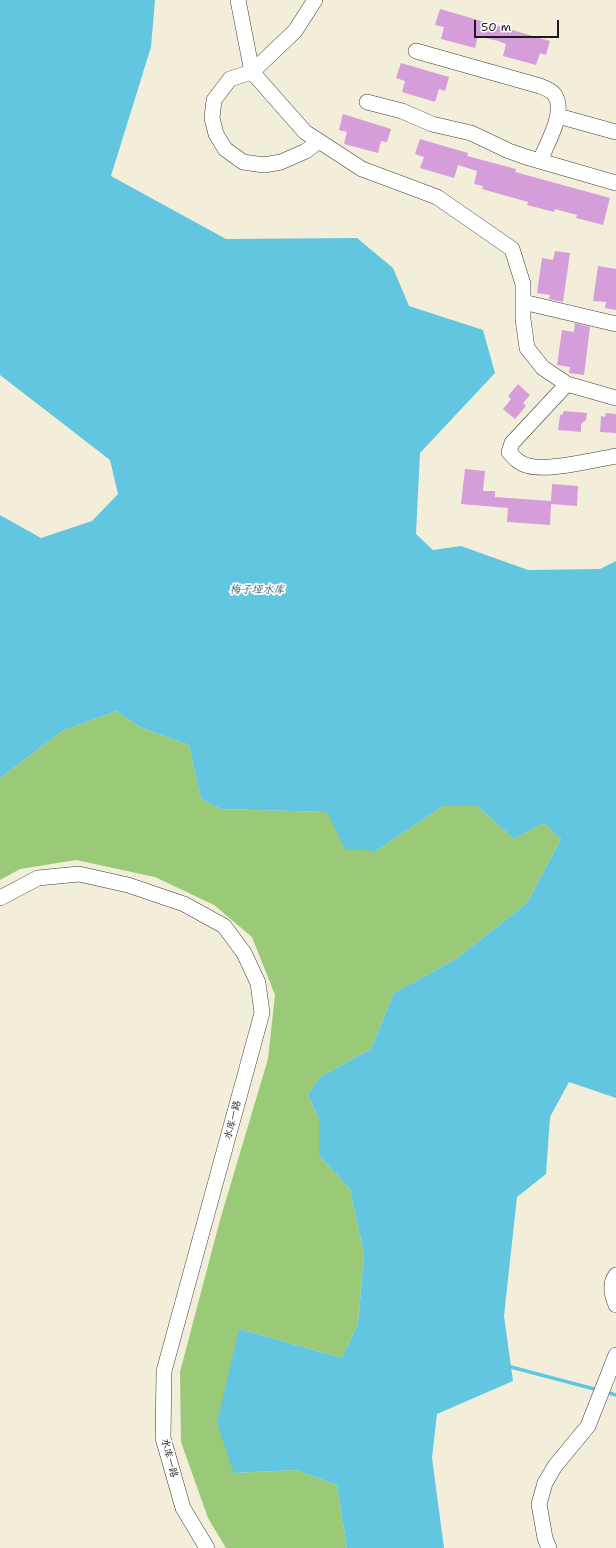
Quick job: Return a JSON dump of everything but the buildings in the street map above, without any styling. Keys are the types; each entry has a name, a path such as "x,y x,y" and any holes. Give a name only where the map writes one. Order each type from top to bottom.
{"street":[{"path":"315,0 295,31 252,72 230,79 214,100 212,118 216,134 225,149 244,162 264,166 288,159 306,151 319,141"},
{"path":"239,2 252,72 305,132 362,169 437,197 512,249 523,284 527,348 543,368 566,384 616,398"},
{"path":"416,51 540,86 553,92 559,103 558,116 540,161"},
{"path":"367,102 402,111 432,124 471,133 509,151 540,161 616,182"},
{"path":"558,116 616,132"},
{"path":"523,302 616,324"},
{"path":"566,384 512,443 509,452 517,461 529,466 542,467 579,463 616,456"},
{"name":"水库一路","path":"0,898 38,878 79,874 128,886 184,904 224,926 244,953 258,983 262,1013 164,1371 163,1438 183,1508 207,1548"},
{"path":"616,1275 613,1278 611,1291 616,1305"},
{"path":"550,1548 545,1538 539,1504 545,1482 555,1466 588,1426 616,1355"}],"green space":[{"path":"116,711 140,727 189,745 201,799 221,809 327,812 376,851 443,806 477,806 514,839 544,823 561,839 527,903 456,959 394,993 371,1049 320,1077 308,1095 319,1119 319,1155 350,1189 364,1254 358,1324 342,1358 239,1329 234,1473 296,1470 337,1485 347,1548 226,1548 208,1518 181,1442 180,1372 220,1220 268,1059 275,995 252,937 214,905 155,877 76,860 20,869 0,880 0,778 62,731"}],"water":[{"name":"梅子垭水库","path":"0,0 155,0 151,47 111,176 226,239 357,238 393,268 409,306 483,330 495,373 420,453 416,534 433,550 461,546 528,570 600,569 616,561 616,1098 569,1082 550,1117 546,1174 517,1197 504,1316 513,1381 437,1414 432,1458 444,1548 347,1548 337,1485 296,1470 234,1473 217,1423 239,1329 342,1358 358,1324 364,1254 350,1189 319,1155 319,1119 308,1095 320,1077 371,1049 394,993 456,959 527,903 561,839 544,823 514,839 477,806 443,806 376,851 345,849 327,812 221,809 201,799 189,745 140,727 116,711 62,731 0,778 0,515 41,538 92,521 118,494 110,460 0,375"}],"waterway":[{"path":"511,1367 598,1390"},
{"path":"606,1392 616,1395"}]}
